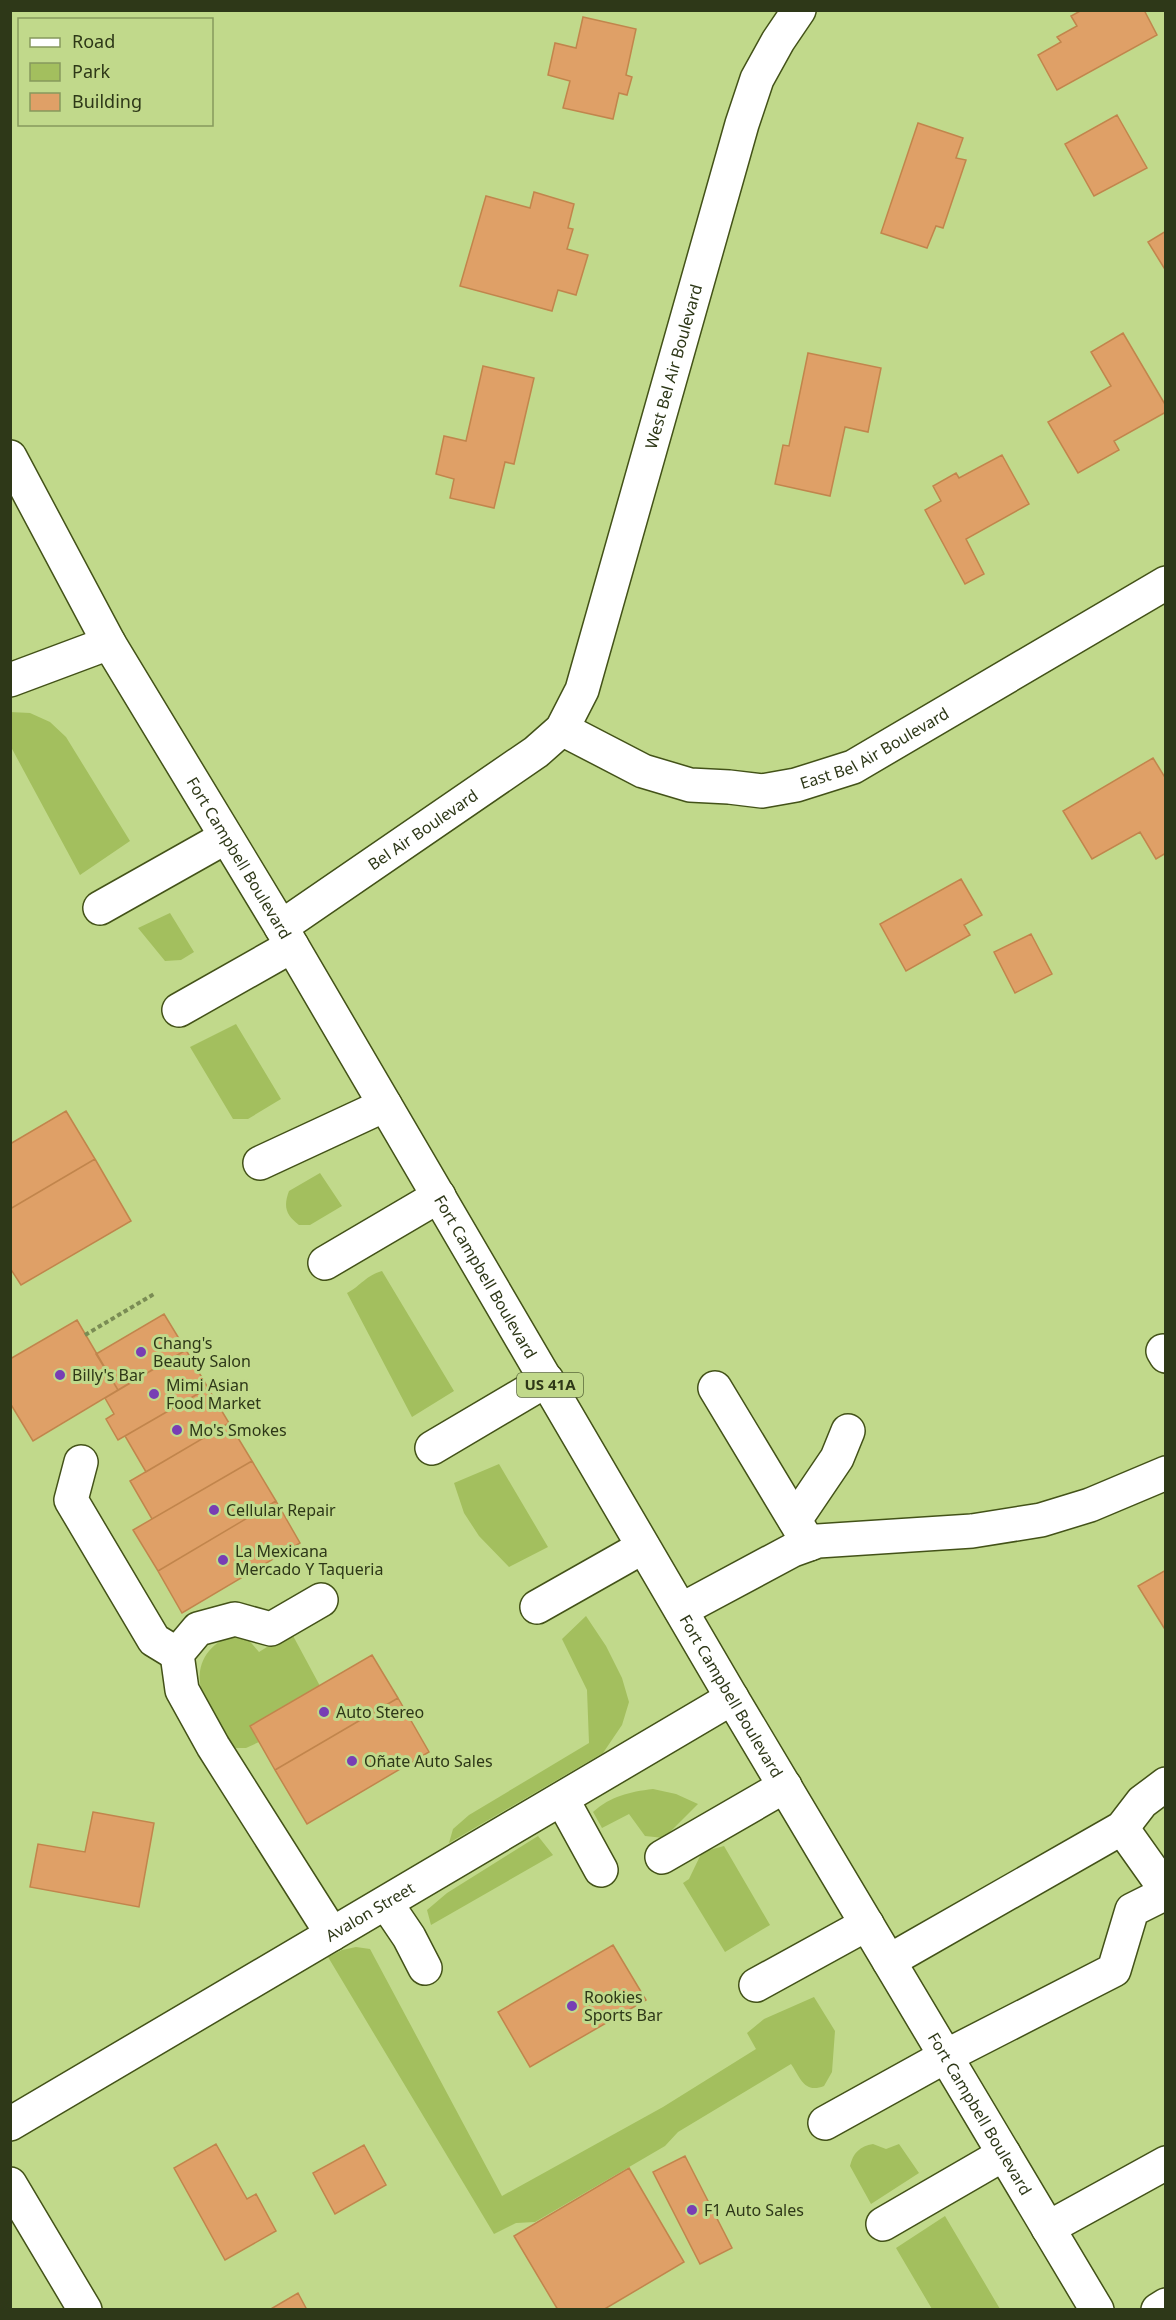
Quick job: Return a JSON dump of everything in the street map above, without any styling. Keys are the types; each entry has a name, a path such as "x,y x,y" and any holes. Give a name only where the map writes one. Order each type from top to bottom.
{"main road":[{"name":"West Bel Air Boulevard","path":"562,729 582,690 742,124 757,79 778,41 799,10"},
{"name":"Fort Campbell Boulevard","path":"14,470 109,643 286,937 732,1698 1097,2310"},
{"name":"East Bel Air Boulevard","path":"562,729 643,771 690,785 762,791 796,785 853,767 1166,583"},
{"path":"10,680 109,643"},
{"name":"Bel Air Boulevard","path":"178,1010 286,937 536,752 562,729"},
{"path":"100,908 226,837"},
{"path":"260,1163 385,1105"},
{"path":"325,1263 439,1196"},
{"path":"432,1448 547,1380"},
{"path":"715,1388 802,1532 818,1541 972,1531 1041,1520 1090,1505 1166,1473"},
{"path":"681,1610 793,1550 848,1431"},
{"path":"81,1462 71,1500 154,1640 177,1654"},
{"path":"537,1607 644,1547"},
{"path":"321,1600 271,1629 235,1619 198,1629 177,1654 182,1690 213,1746 332,1934"},
{"name":"Avalon Street","path":"10,2124 732,1698"},
{"path":"889,1961 1122,1828 1142,1802 1166,1784"},
{"path":"662,1857 785,1786"},
{"path":"562,1799 601,1869"},
{"path":"825,2123 946,2056 1114,1970 1132,1910 1166,1891 1122,1828"},
{"path":"386,1903 409,1937 425,1968"},
{"path":"756,1985 867,1924"},
{"path":"883,2224 1004,2154"},
{"path":"1048,2228 1166,2163"},
{"path":"10,2184 85,2310"},
{"path":"1158,2310 1166,2305"}],"path":[{"path":"85,1335 154,1294"}],"green space":[{"path":"10,712 30,713 50,722 66,737 130,841 80,875 11,747"},
{"path":"170,913 194,952 181,960 165,961 138,928"},
{"path":"236,1024 281,1099 248,1119 233,1119 190,1047"},
{"path":"320,1173 342,1206 310,1225 299,1225 291,1218 287,1210 286,1202 289,1191"},
{"path":"382,1271 454,1391 412,1417 347,1293 371,1275"},
{"path":"499,1464 548,1547 509,1567 479,1536 464,1513 454,1483"},
{"path":"586,1616 606,1646 622,1678 629,1702 622,1725 603,1753 449,1843 453,1829 469,1815 589,1743 587,1690 562,1639"},
{"path":"240,1630 259,1652 291,1632 320,1686 250,1726 259,1742 246,1748 234,1748 211,1714 201,1688 200,1676 202,1663 212,1647"},
{"path":"653,1789 676,1794 698,1804 664,1838 645,1836 629,1814 602,1828 593,1812 621,1796"},
{"path":"538,1836 553,1855 431,1925 427,1910 447,1893"},
{"path":"724,1846 770,1925 725,1952 683,1883 689,1879 702,1852"},
{"path":"356,1947 370,1949 502,2196 663,2107 756,2049 747,2033 764,2019 814,1997 835,2031 832,2072 824,2086 812,2088 803,2083 791,2064 678,2132 665,2146 535,2222 516,2223 494,2234 328,1957 342,1950"},
{"path":"873,2144 886,2149 899,2144 919,2173 871,2204 850,2166 858,2151 864,2146"},
{"path":"945,2216 1000,2309 932,2309 896,2248"}],"building":[{"path":"1082,10 1144,10 1157,35 1057,90 1038,55 1061,42 1057,37 1077,26 1071,16"},
{"path":"583,17 636,29 626,75 632,77 627,95 619,93 613,119 563,108 570,81 548,75 555,43 576,48"},
{"path":"1117,115 1147,168 1094,196 1065,144"},
{"path":"918,123 963,138 956,158 966,160 943,228 936,226 927,248 881,233"},
{"path":"534,192 574,204 568,228 573,229 567,249 588,255 576,295 558,290 552,311 460,286 486,196 530,208"},
{"path":"1166,231 1166,271 1148,242"},
{"path":"1123,333 1166,406 1166,412 1114,441 1119,450 1078,473 1048,422 1111,386 1091,352"},
{"path":"808,353 881,368 868,432 845,427 830,496 775,484 783,445 789,446"},
{"path":"483,366 534,378 514,464 505,462 494,508 450,498 454,479 436,474 444,436 466,441"},
{"path":"1002,455 1029,504 966,539 984,574 965,584 925,510 941,501 933,486 956,473 959,478"},
{"path":"1153,758 1166,779 1166,853 1156,859 1140,832 1092,859 1063,811"},
{"path":"961,879 982,915 964,925 970,935 906,971 880,924"},
{"path":"1031,934 1052,974 1015,993 994,952"},
{"path":"66,1111 95,1159 10,1209 10,1144"},
{"path":"95,1159 131,1221 21,1285 10,1268 10,1209"},
{"name":"Chang's Beauty Salon","path":"164,1314 186,1350 118,1390 96,1354"},
{"name":"Billy's Bar","path":"77,1320 118,1390 33,1441 10,1403 10,1359"},
{"name":"Mimi Asian Food Market","path":"186,1350 208,1388 118,1440 106,1419 114,1414 105,1398"},
{"name":"Mo's Smokes","path":"208,1388 229,1423 146,1472 125,1436"},
{"path":"229,1423 252,1461 152,1519 130,1481"},
{"name":"Cellular Repair","path":"252,1461 276,1501 158,1571 133,1530"},
{"name":"La Mexicana Mercado Y Taqueria","path":"276,1501 300,1543 182,1613 158,1571"},
{"path":"1166,1570 1166,1631 1138,1586"},
{"name":"Auto Stereo","path":"372,1655 398,1698 275,1770 250,1726"},
{"name":"Oñate Auto Sales","path":"398,1698 429,1752 307,1824 275,1770"},
{"path":"93,1812 154,1823 139,1907 30,1887 38,1844 85,1852"},
{"name":"Rookies Sports Bar","path":"613,1945 646,2000 530,2067 498,2012"},
{"path":"216,2144 247,2199 256,2194 276,2231 225,2260 174,2168"},
{"path":"364,2145 386,2185 335,2214 313,2173"},
{"name":"F1 Auto Sales","path":"685,2156 732,2248 700,2264 653,2172"},
{"path":"629,2168 684,2262 603,2310 558,2310 514,2236"},
{"path":"298,2293 307,2310 269,2310"}],"place":[{"name":"Chang's Beauty Salon","path":"141,1352"},
{"name":"Billy's Bar","path":"60,1375"},
{"name":"Mimi Asian Food Market","path":"154,1394"},
{"name":"Mo's Smokes","path":"177,1430"},
{"name":"Cellular Repair","path":"214,1510"},
{"name":"La Mexicana Mercado Y Taqueria","path":"223,1560"},
{"name":"Auto Stereo","path":"324,1712"},
{"name":"Oñate Auto Sales","path":"352,1761"},
{"name":"Rookies Sports Bar","path":"572,2006"},
{"name":"F1 Auto Sales","path":"692,2210"}]}
